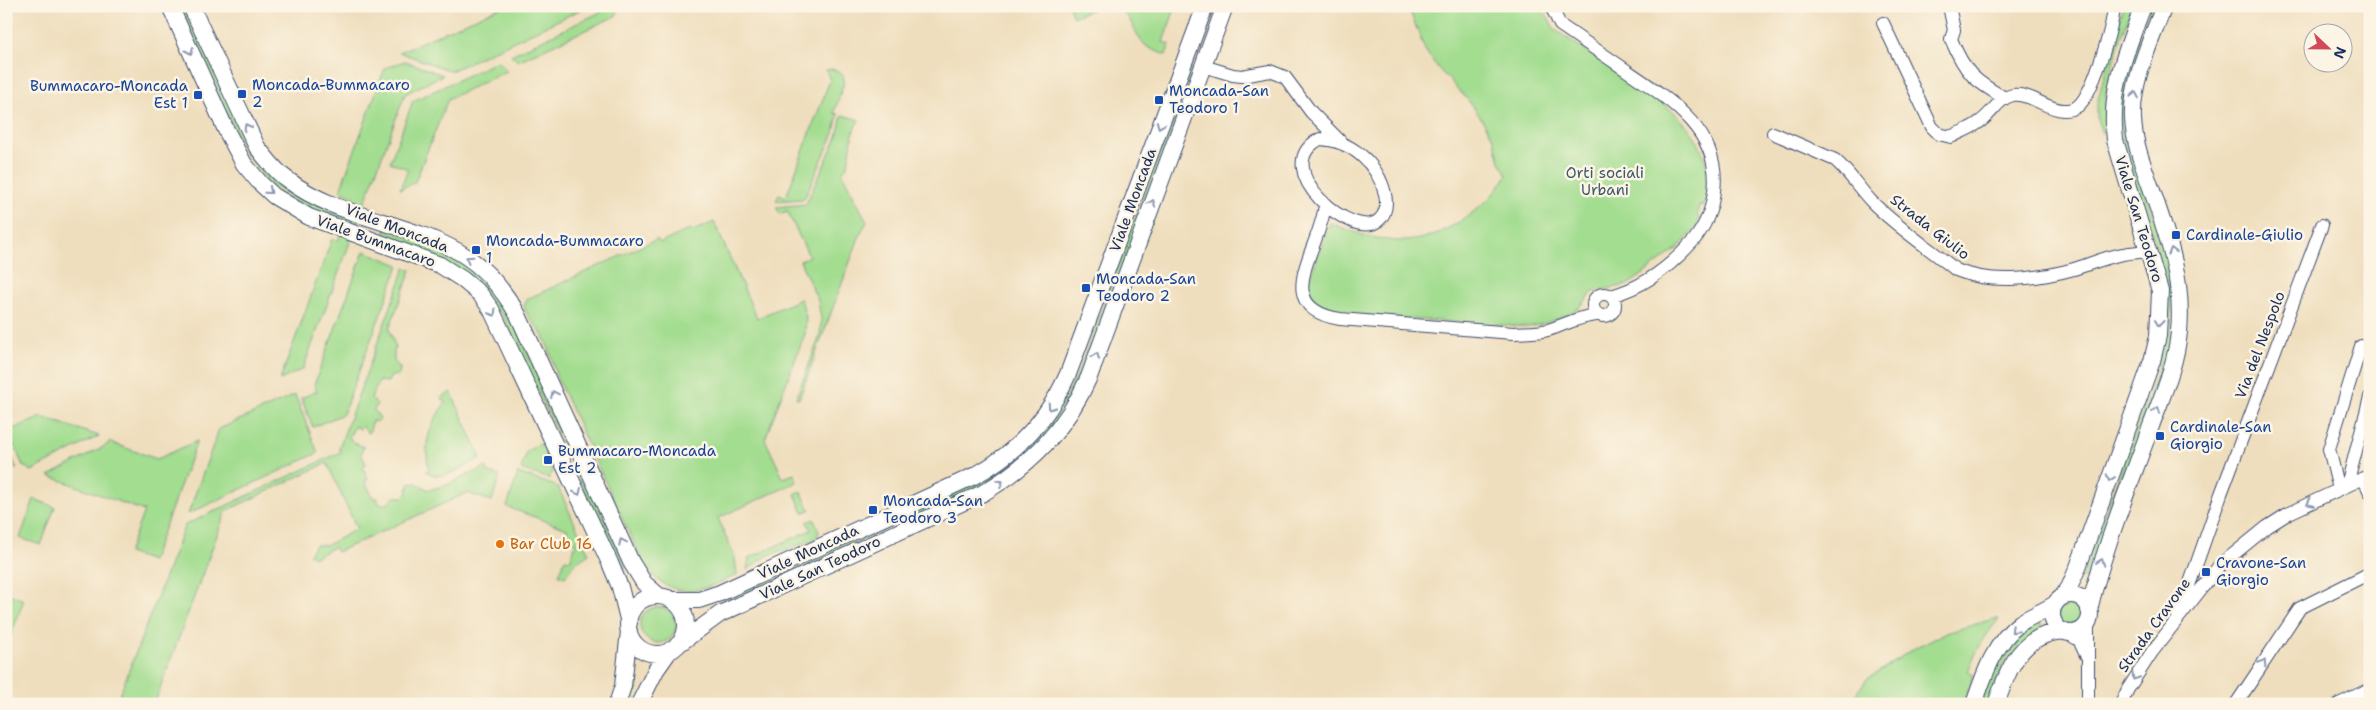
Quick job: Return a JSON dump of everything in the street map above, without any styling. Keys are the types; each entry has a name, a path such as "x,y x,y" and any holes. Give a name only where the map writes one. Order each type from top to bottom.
{"main road":[{"name":"Viale Bummacaro","path":"170,6 226,130 244,164 260,183 292,208 309,217 429,260 448,270 471,286 491,309 615,573 629,627 623,686 617,704"},
{"name":"Viale Moncada","path":"190,6 244,122 257,147 272,166 302,190 459,252 492,278 507,297 522,323 631,562 644,583 665,598 699,600 720,593 976,475 1012,451 1040,422 1053,404 1068,374 1202,13"},
{"name":"Viale San Teodoro","path":"1974,704 1986,669 1999,644 2020,624 2058,601 2069,588 2152,361 2158,336 2160,292 2115,140 2113,125 2115,89 2143,6"},
{"path":"1996,704 2014,661 2028,644 2047,633 2080,631 2089,616 2099,567 2171,371 2179,333 2180,294 2176,264 2141,158 2133,119 2136,88 2164,6"},
{"path":"1202,13 1221,17"},
{"name":"Viale San Teodoro","path":"642,696 673,648 703,625 726,611 983,493 1020,470 1054,435 1077,403 1089,377 1221,17"},
{"path":"1185,59 1203,66"},
{"path":"615,573 624,574 628,571 631,562"},
{"path":"720,593 716,606 726,611"},
{"path":"2065,632 2054,622 2053,610 2058,601 2067,596 2078,596 2087,604 2089,616"},
{"path":"651,597 665,598 682,611 685,618 685,633 673,648 656,654 641,649 636,644 629,627 633,609 638,603 651,597"},
{"path":"623,686 630,679 638,678 644,684 642,696"}],"street":[{"path":"1325,204 1319,232 1301,283 1306,301 1312,309 1322,315 1340,319 1513,332 1550,330 1572,320 1597,315 1608,316 1612,301 1659,272 1682,254 1702,230 1712,203 1715,184 1713,162 1700,132 1688,117 1669,99 1560,25 1551,6"},
{"path":"1949,6 1954,30 1952,39 1968,72 1980,84 2006,98 2022,96 2062,110 2072,110 2078,106 2091,86 2110,31 2114,6"},
{"path":"1883,23 1932,127 1939,134 1951,137 1980,122 2006,98"},
{"path":"1203,66 1233,75 1242,76 1262,71 1277,73 1285,77 1311,112 1341,142 1363,156 1372,166 1383,186 1387,201 1384,215 1378,222 1364,224 1340,214 1325,204 1310,188 1304,168 1304,154 1313,142 1320,138 1341,142"},
{"path":"1311,112 1315,126 1313,142"},
{"name":"Strada Giulio","path":"1773,133 1835,160 1844,167 1871,202 1956,270 1966,274 2014,279 2064,272 2123,254 2149,250"},
{"path":"1319,232 1330,218 1340,214"},
{"name":"Via del Nespolo","path":"2178,617 2221,494 2322,224"},
{"path":"1572,320 1598,295 1612,301"},
{"path":"1594,299 1593,310 1597,315"},
{"path":"2343,487 2329,448 2360,346"},
{"path":"2343,487 2370,397"},
{"path":"2366,476 2370,492"},
{"name":"Strada Cravone","path":"2121,704 2144,664 2178,617 2220,566 2267,528 2289,513 2366,476"},
{"path":"2236,704 2300,608 2370,572"},
{"path":"2088,704 2087,658 2089,616"},
{"path":"2065,632 2079,640 2087,658"},
{"path":"2339,704 2370,689"}],"green space":[{"path":"176,6 184,6 247,142 347,215 354,196 340,190 385,68 405,61 443,75 405,94 303,369 280,380 332,239 338,241 344,222 298,204 269,183 246,154"},
{"path":"503,6 582,6 582,9 451,71 399,52"},
{"path":"1069,6 1100,6 1073,17"},
{"path":"1109,6 1176,6 1163,42 1170,44 1166,55 1144,44 1126,15 1122,11"},
{"name":"Orti sociali Urbani","path":"1408,6 1538,6 1546,14 1555,30 1665,105 1689,128 1698,142 1704,158 1708,180 1707,199 1704,206 1699,205 1697,215 1700,219 1696,228 1679,247 1627,285 1593,292 1577,310 1547,323 1528,327 1367,316 1333,312 1315,303 1307,285 1330,223 1374,238 1402,241 1417,240 1447,229 1462,220 1488,199 1507,175 1500,162 1494,139 1481,118 1468,100 1437,67 1425,50"},
{"path":"2123,6 2133,6 2111,72 2106,95 2105,124 2102,133 2097,119 2097,103"},
{"path":"2151,6 2158,6 2128,90 2125,120 2128,142 2166,252 2173,295 2171,341 2157,389 2088,577 2085,579 2082,577 2157,371 2164,278 2154,239 2125,154 2118,120 2125,74"},
{"path":"609,8 618,11 616,16 518,61 511,55"},
{"path":"498,61 507,71 448,99 415,182 400,189 408,169 390,162 413,101"},
{"path":"1190,68 1194,69 1083,375 1074,393 1046,435 998,478 723,605 724,599 1026,447 1042,431 1078,373"},
{"path":"826,70 839,71 844,77 834,113 838,114 834,133 804,199 776,201 779,194 786,197 830,80"},
{"path":"842,115 859,120 853,133 848,161 842,173 867,222 861,232 799,399 796,398 820,336 821,319 818,301 800,261 809,256 787,211 780,214 776,207 806,204 837,137"},
{"path":"714,222 757,318 801,299 806,317 805,334 765,439 783,478 794,474 797,482 718,518 735,558 737,575 711,586 688,591 666,585 644,565 556,376 546,343 527,314 524,306 527,299 657,239 660,243 691,229 693,231"},
{"path":"386,229 425,244 462,263 488,284 497,295 508,311 626,566 624,569 621,569 502,314 383,237"},
{"path":"364,251 399,265 343,414 313,427 301,398 317,391 314,385"},
{"path":"405,268 411,270 389,329 396,348 394,350 394,361 400,368 399,375 391,376 388,382 379,381 371,398 377,404 374,410 380,418 377,422 372,421 370,431 368,433 362,426 360,429 355,426 349,437 353,442 364,447 361,454 366,464 363,468 368,479 365,481 373,498 377,498 379,504 388,504 394,497 404,497 408,492 409,484 416,483 429,490 447,485 486,467 489,473 500,476 492,501 467,493 337,552 334,547 315,557 309,554 315,545 327,545 357,529 327,463 226,511 156,699 158,704 116,704 185,525 341,452 339,448"},
{"path":"451,392 481,458 454,472 439,475 432,474 426,471 429,470 427,451 429,434 446,402 441,398"},
{"path":"295,395 318,453 188,514 219,429"},
{"path":"42,417 99,436 32,471 23,466 8,431"},
{"path":"197,441 152,561 128,553 144,511 49,476 107,445 109,442 157,459"},
{"path":"6,444 17,469 6,465"},
{"path":"540,444 546,446 553,473 549,475 549,479 521,469 527,451"},
{"path":"518,473 558,487 589,554 573,565 565,577 559,575 565,559 570,560 576,543 564,538 567,529 507,507"},
{"path":"801,491 810,510 803,513 795,494"},
{"path":"34,499 55,507 41,545 20,538"},
{"path":"814,519 819,532 816,539 769,555 747,570 749,558 811,530 807,522"},
{"path":"6,593 24,600 6,648"},
{"path":"2071,601 2080,605 2084,614 2080,623 2071,627 2062,623 2058,614 2062,605"},
{"path":"658,607 665,608 671,612 675,618 675,632 671,638 665,642 658,643 651,642 645,638 641,632 640,625 641,618 645,612 651,608"},
{"path":"1993,619 1999,619 1981,644 1971,664 1968,672 1974,675 1963,704 1855,704 1856,694 1866,680 1916,647 1943,634"},
{"path":"2037,622 2042,625 2041,628 2005,661 1987,704 1981,704 1990,680 2002,658 2017,638"},
{"path":"634,685 638,688 633,704 624,704 631,687"}],"place":[{"name":"Moncada-Bummacaro 2","path":"242,94"},
{"name":"Bummacaro-Moncada Est 1","path":"198,95"},
{"name":"Moncada-San Teodoro 1","path":"1159,100"},
{"name":"Cardinale-Giulio","path":"2176,235"},
{"name":"Moncada-Bummacaro 1","path":"476,250"},
{"name":"Moncada-San Teodoro 2","path":"1086,288"},
{"name":"Cardinale-San Giorgio","path":"2160,436"},
{"name":"Bummacaro-Moncada Est 2","path":"548,460"},
{"name":"Moncada-San Teodoro 3","path":"873,510"},
{"name":"Bar Club 16","path":"500,544"},
{"name":"Cravone-San Giorgio","path":"2206,572"}]}
